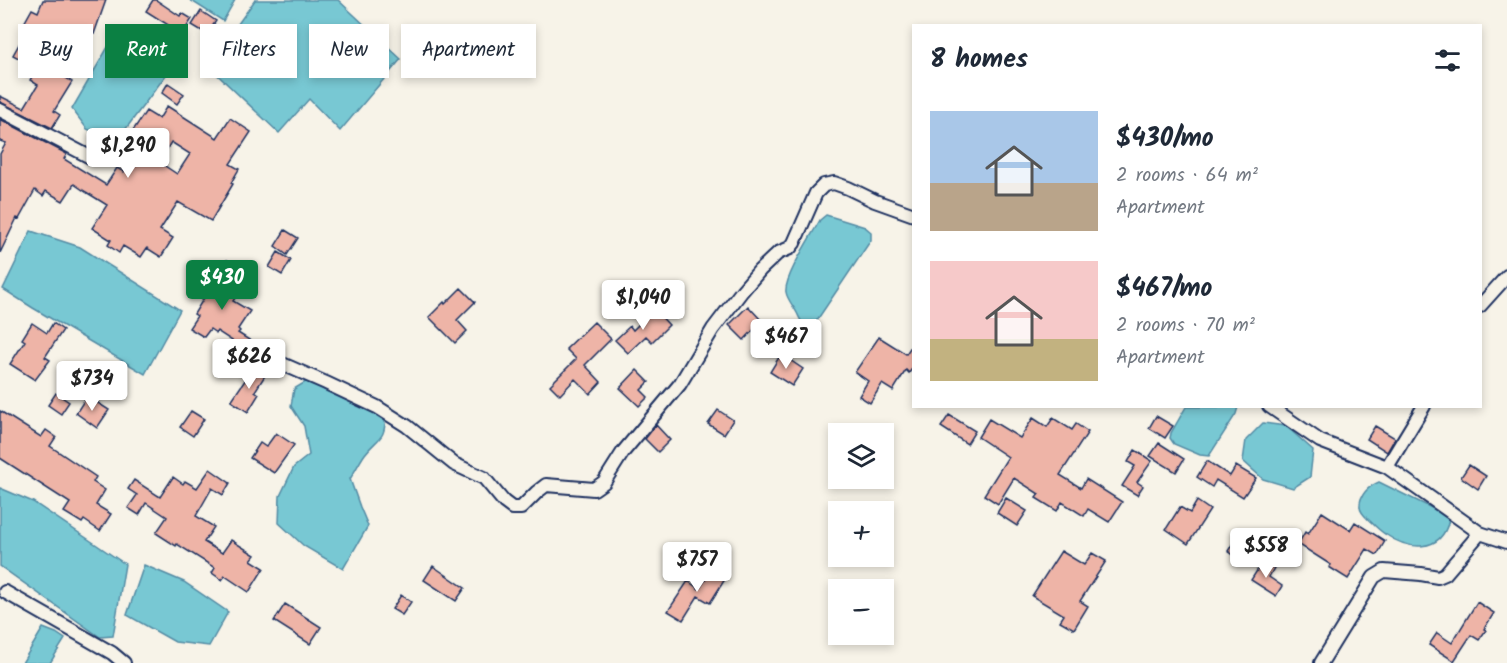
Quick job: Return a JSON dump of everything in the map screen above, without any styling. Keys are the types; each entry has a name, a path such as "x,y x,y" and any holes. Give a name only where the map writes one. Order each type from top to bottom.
{"street":[{"path":"0,110 90,157"},
{"path":"271,359 377,407 406,426 454,464 484,478 512,508 521,508 546,485 594,489 604,482 623,452 680,384 713,329 742,291 777,253 790,248 794,243 816,193 824,185 834,183 912,214"},
{"path":"1482,304 1507,276"},
{"path":"1272,408 1320,441 1387,467 1480,533 1507,542"},
{"path":"1387,467 1423,408"},
{"path":"1321,663 1374,577 1384,572 1441,576 1480,533"},
{"path":"5,592 112,653 124,663"}],"water":[{"path":"190,0 235,0 223,21"},
{"path":"255,0 338,0 364,24 309,24 309,78 385,78 340,131 309,99 279,133 221,78 297,78 297,24 238,24"},
{"path":"389,48 401,59 389,73"},
{"path":"105,52 105,78 164,78 116,142 87,129 72,109 90,78 93,78 93,73"},
{"path":"826,215 865,227 871,232 871,240 813,326 807,326 801,321 788,297 787,285 799,256 820,220"},
{"path":"31,231 80,247 180,310 145,374 3,289"},
{"path":"312,378 385,417 382,435 365,454 350,479 368,526 343,569 304,546 279,523 280,496 294,467 309,455 304,426 291,406 294,389"},
{"path":"1185,408 1238,408 1209,456 1200,455 1174,444 1170,438"},
{"path":"1263,423 1286,426 1313,450 1310,477 1293,488 1263,479 1243,461 1246,440"},
{"path":"1379,482 1444,514 1449,520 1439,539 1431,544 1413,546 1394,539 1376,527 1362,513 1360,503 1365,492"},
{"path":"0,488 33,502 125,564 113,636 100,637 0,566"},
{"path":"144,565 184,582 228,612 209,646 175,642 127,615"},
{"path":"43,628 65,639 50,663 22,663"}],"building":[{"path":"43,0 106,0 94,34 93,24 24,24 32,9 38,12"},
{"path":"153,0 156,0 180,16 182,13 192,19 188,25 167,24 146,11"},
{"path":"201,11 216,21 214,24 200,24 200,30 192,25"},
{"path":"18,46 18,58 13,55"},
{"path":"31,78 66,78 72,82 54,111 60,115 52,128 0,102 0,96 24,108 38,85 30,80"},
{"path":"168,83 184,94 177,104 162,93"},
{"path":"167,106 217,138 230,118 251,132 230,164 239,169 231,183 233,184 211,221 178,202 160,230 173,238 161,257 147,248 141,257 123,246 119,253 108,245 111,240 92,228 107,205 74,184 63,201 46,191 43,196 35,190 19,219 17,218 0,253 0,154 6,143 0,141 0,119 67,154 64,159 106,185 117,168 124,172 144,140 132,132 146,111 159,119","holes":["171,142 190,154 177,174 159,162"]},
{"path":"285,230 298,238 287,255 275,246"},
{"path":"278,252 291,260 282,275 269,267"},
{"path":"227,260 238,267 226,286 234,291 233,301 250,311 238,329 240,331 238,333 254,343 249,352 217,331 216,333 210,329 204,337 189,328 197,316 194,314"},
{"path":"461,288 475,302 457,320 467,331 455,343 429,317"},
{"path":"748,306 762,321 744,340 729,325"},
{"path":"654,309 669,325 652,342 646,336 628,353 615,340 630,326 633,330"},
{"path":"594,322 611,339 585,365 601,382 590,394 575,379 560,395 550,385 576,359 566,349"},
{"path":"32,323 47,333 53,323 63,330 45,357 50,360 35,380 10,364 25,341 22,339"},
{"path":"790,332 801,339 793,351 782,344"},
{"path":"879,337 906,354 912,345 912,369 909,373 906,370 893,391 882,384 870,403 859,396 868,381 855,372"},
{"path":"781,354 803,369 792,386 770,372"},
{"path":"254,367 266,374 255,391 259,394 248,412 231,401"},
{"path":"637,370 649,382 641,390 648,397 639,406 620,388"},
{"path":"56,393 69,402 61,414 48,405"},
{"path":"87,396 109,410 97,428 76,413"},
{"path":"718,410 733,420 724,434 708,424"},
{"path":"0,411 41,437 46,430 56,437 50,446 96,477 93,482 105,490 96,505 111,514 100,531 84,520 82,523 64,512 70,503 0,458"},
{"path":"191,411 204,419 193,436 180,427"},
{"path":"949,415 975,431 967,444 941,427"},
{"path":"1156,416 1173,426 1165,438 1149,428"},
{"path":"1033,418 1047,427 1053,418 1072,430 1076,424 1088,432 1060,475 1081,488 1086,479 1122,502 1109,522 1088,509 1084,516 1062,502 1057,511 1036,498 1039,494 1014,478 998,504 984,495 1008,457 978,437 989,419 1020,438"},
{"path":"656,425 670,440 658,452 645,439"},
{"path":"1375,426 1395,438 1387,452 1367,439"},
{"path":"276,433 294,445 274,473 250,458 260,443 266,447"},
{"path":"1159,443 1184,459 1176,472 1150,456"},
{"path":"1135,450 1152,461 1137,482 1143,486 1137,495 1122,486 1135,466 1128,462"},
{"path":"1207,461 1230,476 1236,466 1256,478 1243,497 1216,480 1212,487 1197,477"},
{"path":"1469,465 1486,476 1478,489 1461,477"},
{"path":"210,469 230,483 223,495 212,488 196,516 214,527 204,542 222,553 231,540 255,555 251,560 264,568 249,592 225,576 222,580 212,573 215,568 156,533 167,517 146,503 139,515 128,508 137,495 128,489 134,480 160,497 173,477 183,484 185,481 197,488"},
{"path":"1006,498 1027,511 1017,526 997,513"},
{"path":"1197,501 1210,510 1188,544 1166,529 1180,507 1190,513"},
{"path":"1322,512 1350,530 1355,522 1385,541 1377,555 1367,549 1348,579 1298,544 1305,532 1308,534"},
{"path":"1238,535 1250,542 1239,559 1228,551"},
{"path":"1061,551 1084,565 1092,553 1106,561 1080,601 1088,606 1074,629 1060,621 1064,615 1032,596"},
{"path":"1263,561 1274,568 1269,577 1282,586 1276,596 1251,580"},
{"path":"433,566 465,588 456,601 424,580"},
{"path":"714,567 727,576 710,603 698,596 683,620 668,611 688,581 699,589"},
{"path":"401,595 411,602 402,615 392,609"},
{"path":"1477,602 1494,613 1479,640 1471,635 1454,661 1429,645 1437,633 1452,643"},
{"path":"285,604 321,627 310,644 274,621"}]}
